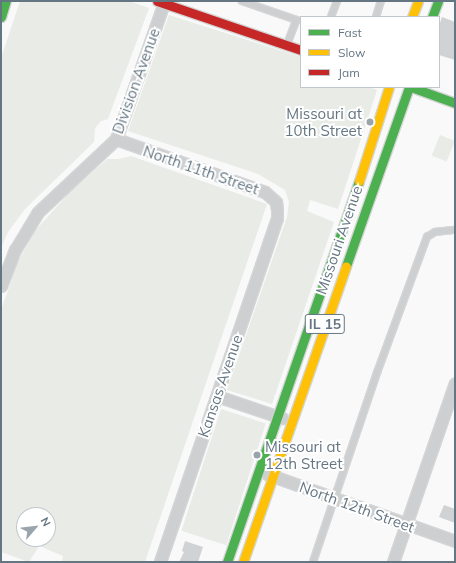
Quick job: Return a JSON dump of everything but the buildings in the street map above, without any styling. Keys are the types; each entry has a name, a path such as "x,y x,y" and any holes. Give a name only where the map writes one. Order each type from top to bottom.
{"main road":[{"path":"1,16 6,1"},
{"path":"412,16 418,1"},
{"path":"432,16 438,1"},
{"path":"162,2 300,50"},
{"name":"Missouri Avenue","path":"227,562 363,170 389,88"},
{"name":"Missouri Avenue","path":"243,562 291,421 410,88"},
{"path":"413,88 455,103"}],"street":[{"name":"Division Avenue","path":"1,286 15,250 38,212 116,139 162,2"},
{"name":"North 11th Street","path":"116,139 265,192 276,202 278,210"},
{"name":"Kansas Avenue","path":"160,562 277,218 278,210"},
{"path":"393,562 455,384"},
{"path":"217,396 291,421"},
{"name":"North 12th Street","path":"259,470 335,499 455,541"}],"lane":[{"path":"242,1 299,21 288,45"},
{"path":"331,16 337,1"},
{"path":"376,16 381,1"},
{"path":"313,562 377,373 427,237 435,232 455,230"}],"shaded area":[{"path":"20,1 129,1 149,8 108,119 101,121 95,128 94,142 25,209 8,232 1,248 1,58"},
{"path":"169,15 300,57 300,88 372,88 377,90 338,209 310,200 307,211 334,222 272,404 227,390 287,217 289,202 285,190 258,174 128,131"},
{"path":"440,135 455,141 447,161 432,155"},
{"path":"131,156 267,204 145,562 62,562 63,556 41,547 56,547 56,507 16,507 16,547 38,547 29,562 1,552 1,310 18,262 34,232 69,193 107,159 119,159"},
{"path":"221,409 266,424 226,545 181,531"}],"traffic: fast":[{"path":"1,17 6,1"},
{"path":"432,16 438,1"},
{"path":"346,266 409,88"},
{"path":"414,88 455,103"},
{"path":"227,562 359,181"}],"traffic: slow":[{"path":"412,16 418,1"},
{"path":"359,181 389,88"},
{"path":"243,562 346,266"}],"traffic: jam":[{"path":"157,1 300,50"}],"place":[{"name":"Missouri at 10th Street","path":"370,122"},
{"name":"Missouri at 12th Street","path":"257,455"}]}
